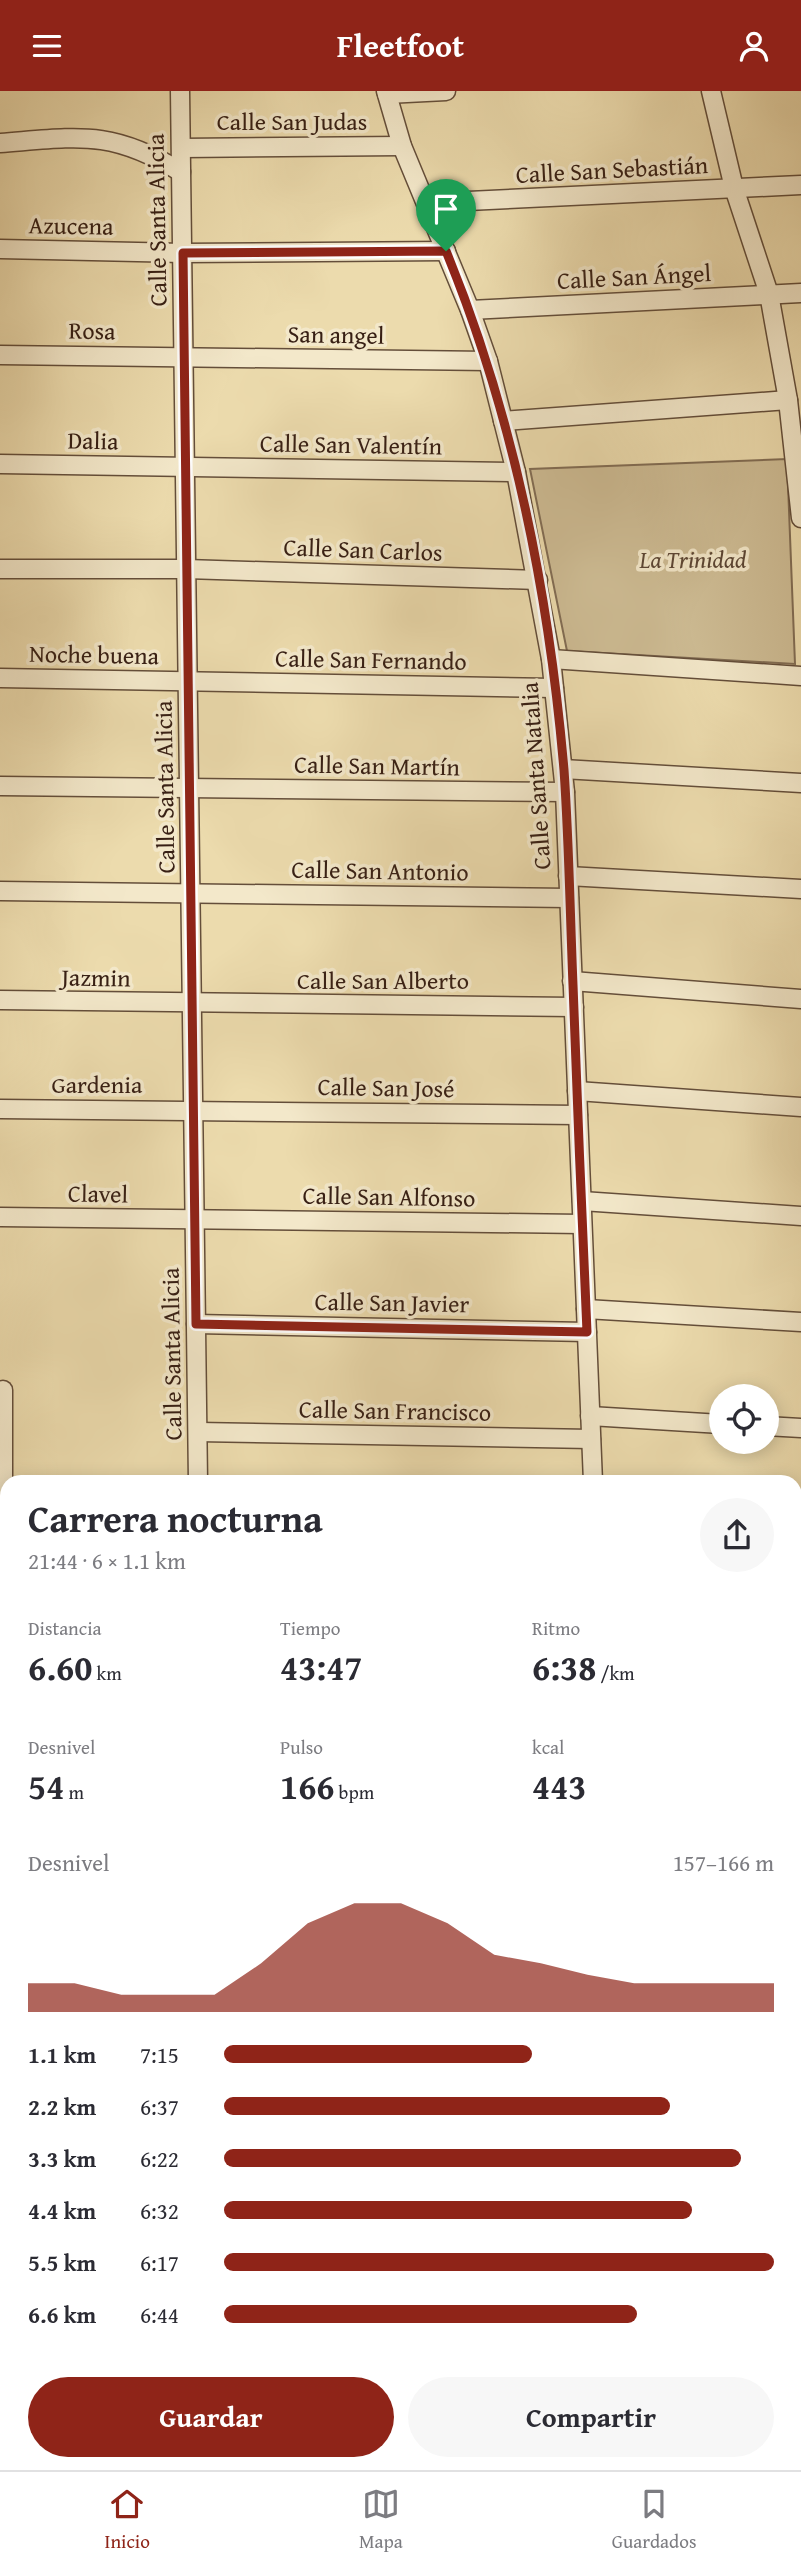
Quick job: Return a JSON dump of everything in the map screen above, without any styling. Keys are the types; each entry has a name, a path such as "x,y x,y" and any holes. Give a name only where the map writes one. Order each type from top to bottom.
{"street":[{"name":"Calle Santa Alicia","path":"180,91 198,1475"},
{"name":"Calle San Judas","path":"386,92 446,91"},
{"path":"711,91 734,188 769,294 788,400 801,518"},
{"name":"Calle Santa Natalia","path":"386,92 402,146 470,310 488,361 516,473 551,659 564,769 593,1475"},
{"path":"0,143 104,139 141,149 181,172"},
{"name":"Calle San Judas","path":"182,148 402,146"},
{"name":"Calle San Sebastián","path":"426,203 801,185"},
{"name":"Azucena","path":"0,249 183,253"},
{"path":"183,253 446,251"},
{"name":"Calle San Ángel","path":"470,310 801,293"},
{"name":"Rosa","path":"0,355 183,357"},
{"name":"San angel","path":"183,357 488,361"},
{"path":"503,421 788,400"},
{"name":"Dalia","path":"0,464 185,467"},
{"name":"Calle San Valentín","path":"185,467 516,473"},
{"name":"Calle San Carlos","path":"0,569 186,569 538,580"},
{"path":"551,659 801,676"},
{"name":"Noche buena","path":"0,678 188,681"},
{"name":"Calle San Fernando","path":"188,681 554,688"},
{"path":"564,769 801,782"},
{"name":"Calle San Martín","path":"0,786 565,792"},
{"path":"568,876 801,889"},
{"name":"Calle San Antonio","path":"0,891 569,898"},
{"path":"572,981 801,999"},
{"name":"Jazmin","path":"0,1000 192,1004"},
{"name":"Calle San Alberto","path":"192,1004 573,1007"},
{"path":"577,1091 801,1107"},
{"name":"Gardenia","path":"0,1109 193,1110"},
{"name":"Calle San José","path":"193,1110 578,1115"},
{"path":"582,1201 801,1216"},
{"name":"Clavel","path":"0,1217 195,1219"},
{"name":"Calle San Alfonso","path":"195,1219 582,1224"},
{"path":"586,1309 801,1322"},
{"name":"Calle San Javier","path":"196,1324 587,1332"},
{"path":"3,1390 3,1475"},
{"path":"590,1416 709,1423"},
{"path":"779,1427 801,1428"},
{"name":"Calle San Francisco","path":"198,1432 591,1439"},
{"path":"0,2060 0,2067"}],"green space":[{"name":"La Trinidad","path":"787,459 795,664 567,651 530,469"}],"route":[{"path":"446,251 488,361 516,473 551,659 564,769 587,1332 196,1324 183,253 446,251"}]}
